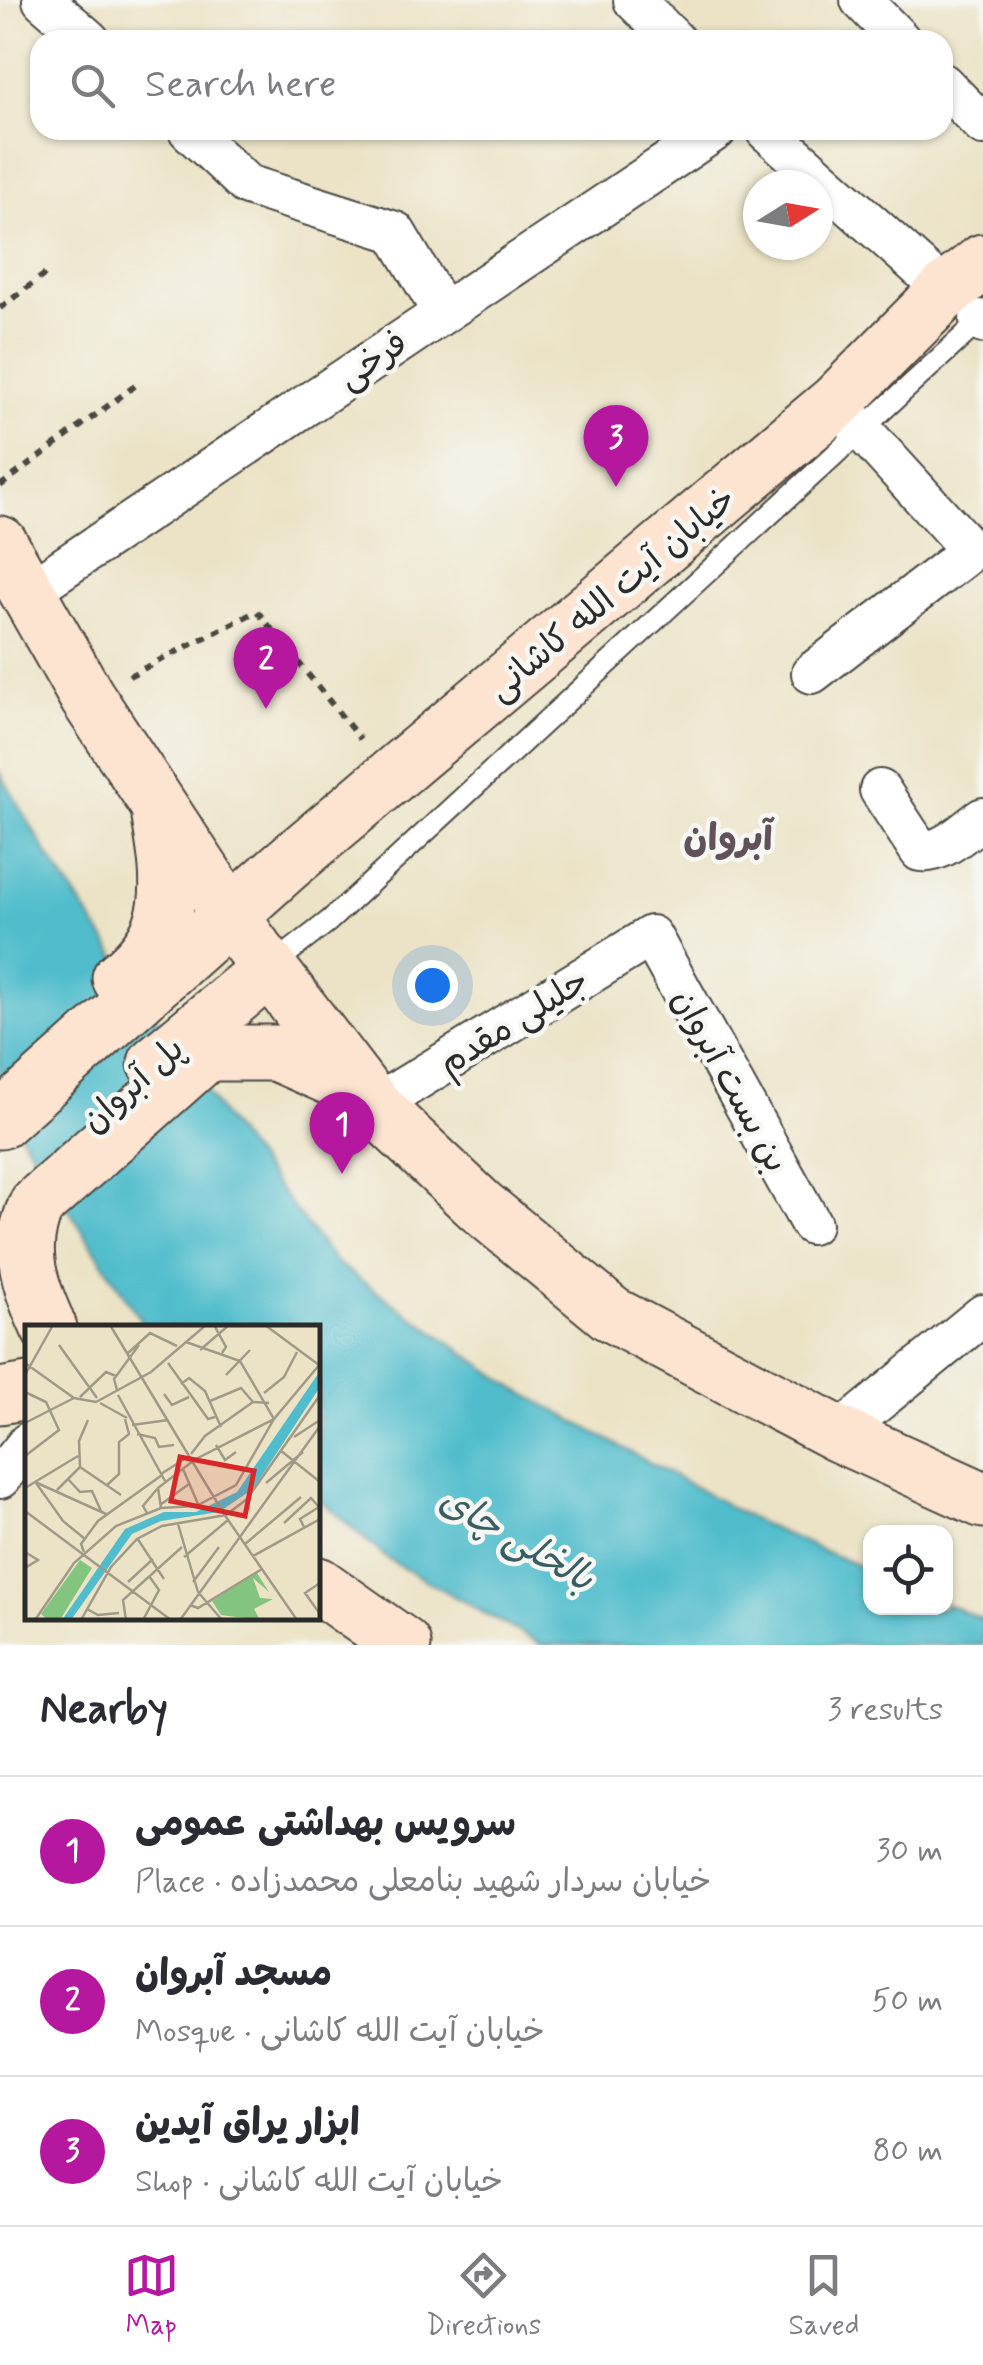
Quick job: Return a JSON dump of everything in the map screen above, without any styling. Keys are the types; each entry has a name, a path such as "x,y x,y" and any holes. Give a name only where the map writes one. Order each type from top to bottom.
{"main road":[{"name":"خیابان آیت الله کاشانی","path":"230,914 392,779 850,415 975,303"},
{"path":"0,544 88,696 230,914 368,1098 480,1206 611,1314 838,1434 983,1500"},
{"path":"0,1073 147,972 164,928 169,874 158,804"},
{"name":"پل آبروان","path":"0,1120 147,972 230,914"},
{"name":"پل آبروان","path":"47,1325 32,1291 24,1231 37,1204 30,1189 208,1040 269,969"},
{"path":"208,1040 276,1053 368,1098"},
{"path":"0,1320 25,1349"},
{"path":"0,1396 25,1392"},
{"path":"320,1586 403,1645"}],"street":[{"path":"43,0 78,30"},
{"path":"634,0 664,30"},
{"path":"862,0 890,30"},
{"path":"953,94 983,125"},
{"path":"200,140 247,185 395,232 442,311"},
{"name":"فرخی","path":"29,590 701,140"},
{"path":"778,140 975,303"},
{"path":"812,673 963,557 969,548 850,415"},
{"path":"880,790 920,851 930,852 944,845 983,818"},
{"name":"جلیلی مقدم","path":"368,1098 651,936"},
{"name":"بن بست آبروان","path":"651,936 811,1224"},
{"path":"838,1434 983,1315"},
{"path":"0,1478 25,1447"}],"lane":[{"path":"269,969 329,922 850,415"}],"path":[{"path":"0,308 48,272"},
{"path":"0,486 136,386"},
{"path":"88,696 256,611 392,779"}],"water":[{"name":"بالخلی چای","path":"0,773 46,852 226,1121 335,1262 516,1389 761,1524 863,1568 863,1615 953,1615 953,1607 983,1620 983,1645 542,1645 389,1560 320,1500 320,1325 144,1325 0,1103"}],"place":[{"name":"ابزار یراق آیدین","path":"616,487"},
{"name":"مسجد آبروان","path":"266,709"},
{"name":"سرویس بهداشتی عمومی","path":"342,1174"}],"district":[{"name":"آبروان","path":"728,837"}]}
